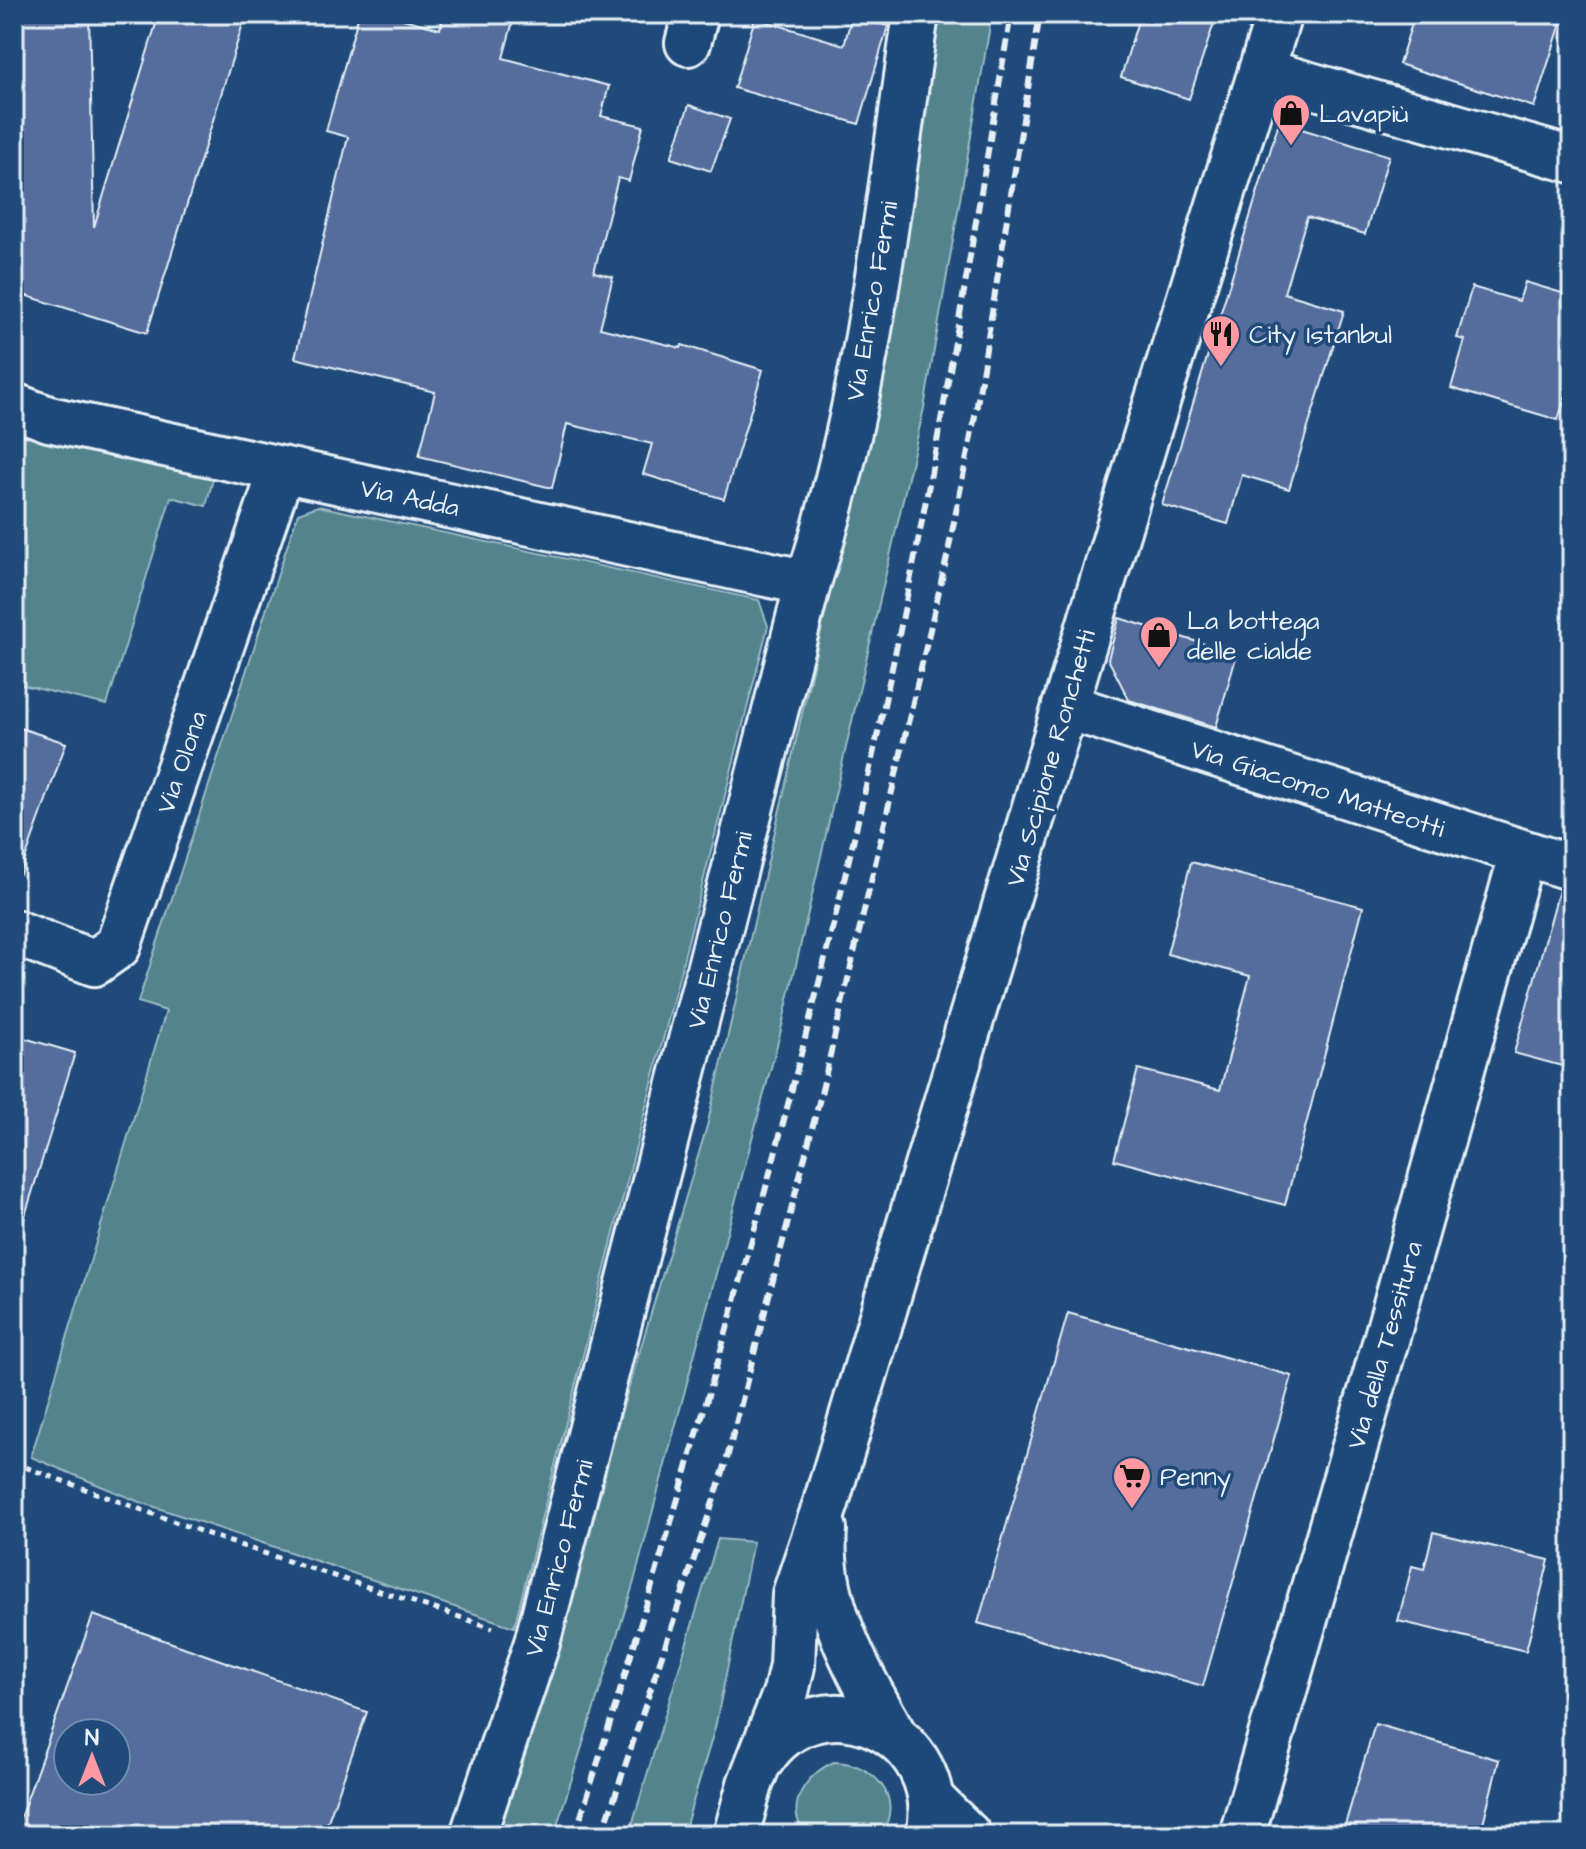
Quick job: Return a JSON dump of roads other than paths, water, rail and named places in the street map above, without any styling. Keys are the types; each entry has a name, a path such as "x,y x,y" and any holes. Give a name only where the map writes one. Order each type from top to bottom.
{"street":[{"name":"Via Enrico Fermi","path":"473,1835 537,1643 808,583 838,485 888,208 916,14"},
{"name":"Via Scipione Ronchetti","path":"736,1835 750,1784 786,1692 792,1666 795,1594 826,1503 1065,706 1279,14"},
{"path":"1261,71 1572,160"},
{"name":"Via Adda","path":"14,406 49,419 808,583"},
{"name":"Via Olona","path":"14,932 94,963 118,946 282,469"},
{"name":"Via Giacomo Matteotti","path":"1065,706 1522,855 1572,868"},
{"name":"Via della Tessitura","path":"1242,1835 1386,1340 1522,855"},
{"name":"Via Scipione Ronchetti","path":"826,1503 823,1561 831,1600 860,1673 894,1735"},
{"path":"750,1835 747,1820 750,1784 772,1746 789,1732 815,1721 852,1718 874,1724 894,1735 920,1763 930,1818 968,1835"}],"railway":[{"path":"575,1835 710,1389 830,938 915,558 1011,14"},
{"path":"602,1835 725,1466 821,1094 947,557 976,411 1040,14"}],"place":[{"name":"Lavapiù","path":"1291,147"},
{"name":"City Istanbul","path":"1221,368"},
{"name":"La bottega delle cialde","path":"1159,669"},
{"name":"Penny","path":"1132,1510"}]}
